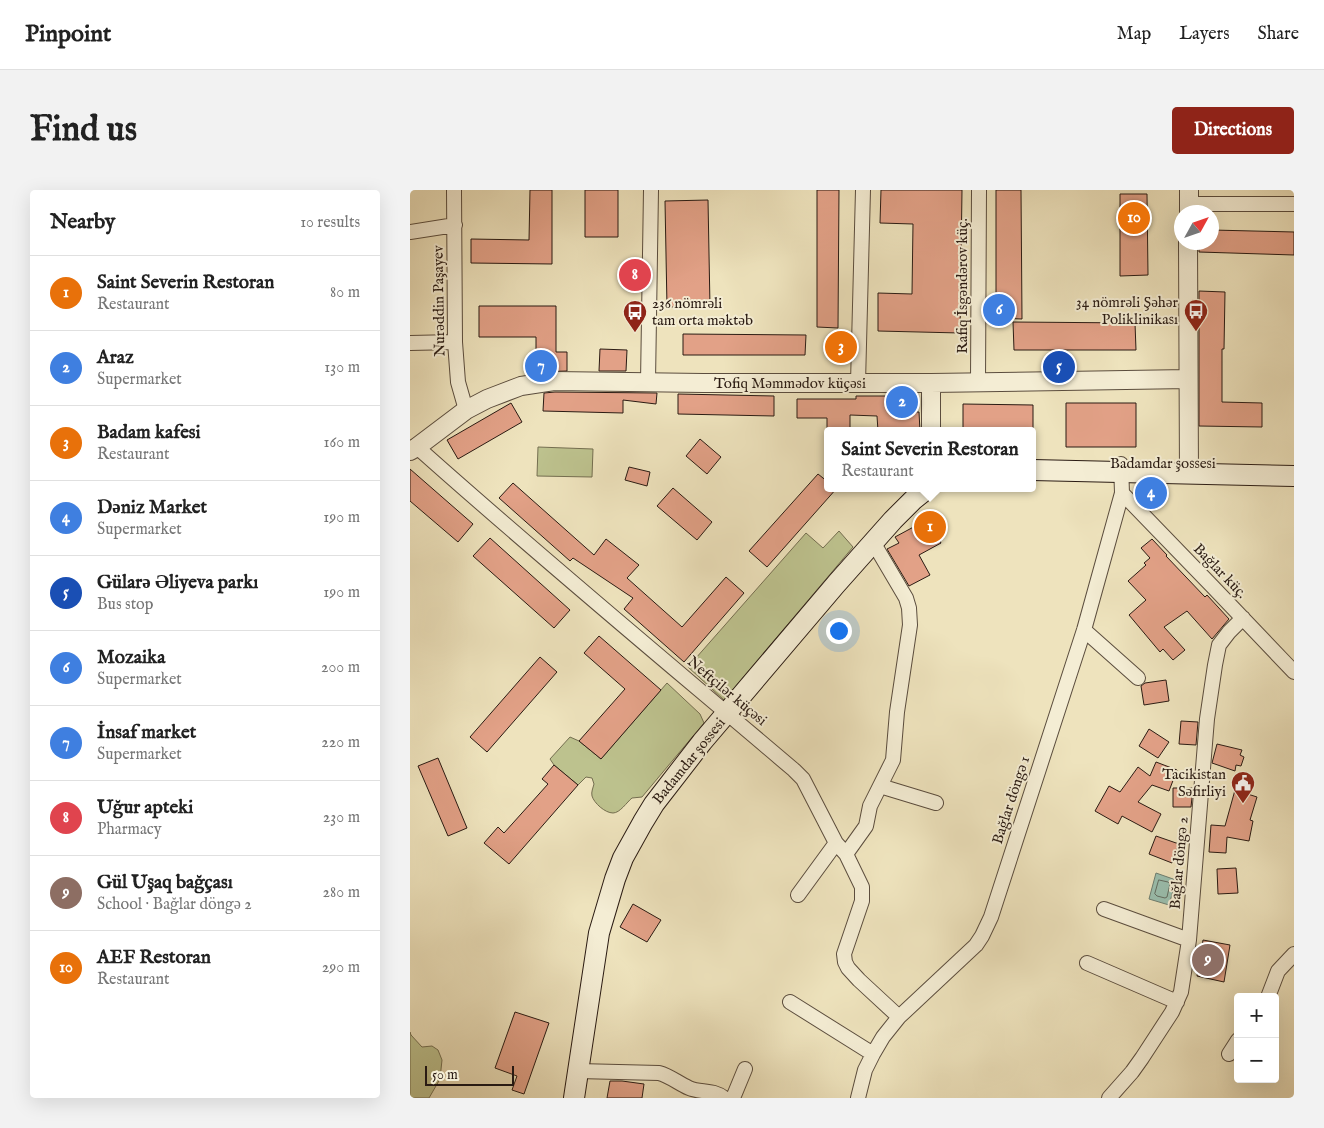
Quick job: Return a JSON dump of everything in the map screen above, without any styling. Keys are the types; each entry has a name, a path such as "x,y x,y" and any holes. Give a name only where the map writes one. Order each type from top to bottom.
{"main road":[{"name":"Badamdar şossesi","path":"1036,463 1121,468"},
{"name":"Badamdar şossesi","path":"1190,469 1294,464"},
{"name":"Badamdar şossesi","path":"1036,470 1190,469 1294,476"},
{"name":"Badamdar şossesi","path":"574,1098 599,933 606,905 614,879 630,845 650,810 702,742 873,542 923,492"}],"street":[{"name":"Nurəddin Paşayev","path":"454,190 455,342 458,382 466,410"},
{"path":"648,382 651,190"},
{"path":"858,382 863,190"},
{"name":"Rafiq İsgəndərov küç.","path":"978,382 979,190"},
{"path":"1189,202 1294,204"},
{"path":"410,232 454,224"},
{"path":"1188,250 1190,469"},
{"path":"410,343 455,342"},
{"name":"Tofiq Məmmədov küçəsi","path":"414,449 466,410 487,399 521,386 554,381 931,383 1188,379"},
{"path":"931,383 931,427"},
{"name":"Neftçilər küçəsi","path":"414,449 803,779 836,843 846,854 862,887 862,901 844,954 845,962 859,980 899,1017"},
{"name":"Bağlar döngə 1","path":"858,1098 865,1070 883,1037 899,1017 976,945 991,917 1084,630 1122,493 1121,468"},
{"name":"Bağlar küç.","path":"1122,493 1294,672"},
{"path":"846,854 866,826 870,806 893,760 910,625 909,608 906,598 873,542"},
{"name":"Bağlar döngə 2","path":"1108,1098 1132,1072 1172,1012 1181,992 1189,940 1207,719 1215,665 1219,646 1228,632 1243,618"},
{"path":"1084,630 1138,678"},
{"path":"880,786 936,803"},
{"path":"798,895 836,843"},
{"path":"1104,909 1189,940"},
{"path":"1270,993 1278,971 1294,954"},
{"path":"1087,963 1177,1002"},
{"path":"790,1002 873,1054"},
{"path":"1228,1054 1234,1046"},
{"path":"732,1098 745,1069"},
{"path":"578,1071 659,1074 668,1076 690,1088 720,1094 724,1098"}],"green space":[{"path":"538,447 593,449 592,477 537,476"},
{"path":"839,531 853,547 724,700 688,667 806,533 823,548"},
{"path":"667,683 700,714 704,723 642,797 632,798 616,813 607,811 600,807 593,799 594,784 592,778 586,777 578,785 554,765 550,759 570,737 579,741 601,759"},
{"path":"410,1032 422,1047 432,1046 438,1050 442,1060 440,1079 429,1098 410,1098"}],"water":[{"path":"1156,873 1176,880 1169,905 1149,899"}],"building":[{"path":"530,190 552,190 552,264 471,263 471,239 529,240"},
{"path":"585,190 618,190 618,237 585,237"},
{"path":"817,190 839,190 838,328 817,327"},
{"path":"881,190 962,190 960,333 878,331 878,293 912,294 913,224 880,223"},
{"path":"996,190 1021,190 1022,319 996,318"},
{"path":"1120,194 1147,194 1148,275 1120,276"},
{"path":"708,200 710,307 667,307 665,201"},
{"path":"1219,230 1294,232 1294,255 1199,252 1199,250 1219,250"},
{"path":"627,262 639,263 638,281 625,280"},
{"path":"1199,291 1225,292 1222,402 1262,403 1262,427 1199,426"},
{"path":"479,306 556,306 556,352 567,352 567,371 536,372 536,337 479,337"},
{"path":"1013,322 1135,323 1136,350 1014,350"},
{"path":"683,334 806,335 805,355 683,355"},
{"path":"600,349 627,350 626,371 599,371"},
{"path":"544,393 657,393 656,404 623,400 623,413 543,411"},
{"path":"678,394 774,396 774,416 678,414"},
{"path":"856,396 910,396 911,412 919,412 920,427 878,427 877,416 850,415 850,427 827,427 827,418 797,418 797,399 856,399"},
{"path":"511,403 522,422 458,459 447,440"},
{"path":"1066,403 1136,403 1136,447 1066,447"},
{"path":"963,404 1033,405 1033,427 963,427"},
{"path":"700,439 721,457 707,474 686,456"},
{"path":"629,467 650,472 647,486 625,480"},
{"path":"410,469 473,524 458,542 410,501"},
{"path":"818,474 824,479 824,492 833,492 767,567 749,551"},
{"path":"513,483 594,555 606,539 639,565 627,578 682,627 726,577 744,593 684,662 624,609 633,598 573,558 570,561 499,498"},
{"path":"673,488 712,522 697,540 657,506"},
{"path":"932,517 939,530 935,532 941,543 919,555 930,575 909,586 887,549 899,543 895,537"},
{"path":"490,538 570,610 554,628 473,556"},
{"path":"1152,539 1205,597 1207,595 1229,619 1212,639 1187,611 1164,627 1185,650 1173,660 1163,649 1160,652 1129,615 1146,600 1128,581 1146,565 1144,563 1150,558 1141,548"},
{"path":"599,636 661,690 601,759 579,741 625,689 584,653"},
{"path":"540,657 557,672 487,752 470,737"},
{"path":"1166,680 1169,701 1144,705 1141,686 1145,683"},
{"path":"1181,721 1198,722 1196,745 1179,744"},
{"path":"1149,729 1169,742 1158,758 1139,746"},
{"path":"1217,744 1242,750 1240,755 1244,757 1241,766 1236,765 1235,771 1212,763"},
{"path":"438,758 467,828 448,836 418,766"},
{"path":"1156,762 1177,770 1169,791 1152,785 1138,802 1161,814 1152,832 1122,816 1118,824 1095,811 1109,786 1120,792 1138,767 1150,776"},
{"path":"554,765 578,785 509,864 484,843 498,827 504,833 548,784 542,779"},
{"path":"1173,788 1193,788 1191,807 1173,807"},
{"path":"1235,790 1257,797 1250,820 1253,821 1249,841 1227,837 1226,853 1209,852 1211,825 1225,826"},
{"path":"1156,836 1179,844 1172,863 1149,854"},
{"path":"1236,868 1238,893 1218,894 1217,869"},
{"path":"633,904 661,920 647,942 620,927"},
{"path":"1203,940 1230,945 1224,982 1197,976"},
{"path":"515,1012 549,1023 524,1094 512,1090 517,1076 495,1068"},
{"path":"610,1081 644,1084 642,1098 607,1098"}],"place":[{"name":"AEF Restoran","path":"1134,218"},
{"name":"Uğur apteki","path":"635,275"},
{"name":"Mozaika","path":"999,310"},
{"name":"34 nömrəli Şəhər Poliklinikası","path":"1196,332"},
{"name":"236 nömrəli tam orta məktəb","path":"635,333"},
{"name":"Badam kafesi","path":"841,347"},
{"name":"İnsaf market","path":"541,366"},
{"name":"Gülarə Əliyeva parkı","path":"1059,367"},
{"name":"Araz","path":"902,402"},
{"name":"Dəniz Market","path":"1151,493"},
{"name":"Saint Severin Restoran","path":"930,527"},
{"name":"Tacikistan Səfirliyi","path":"1243,804"},
{"name":"Gül Uşaq bağçası","path":"1208,960"}]}
